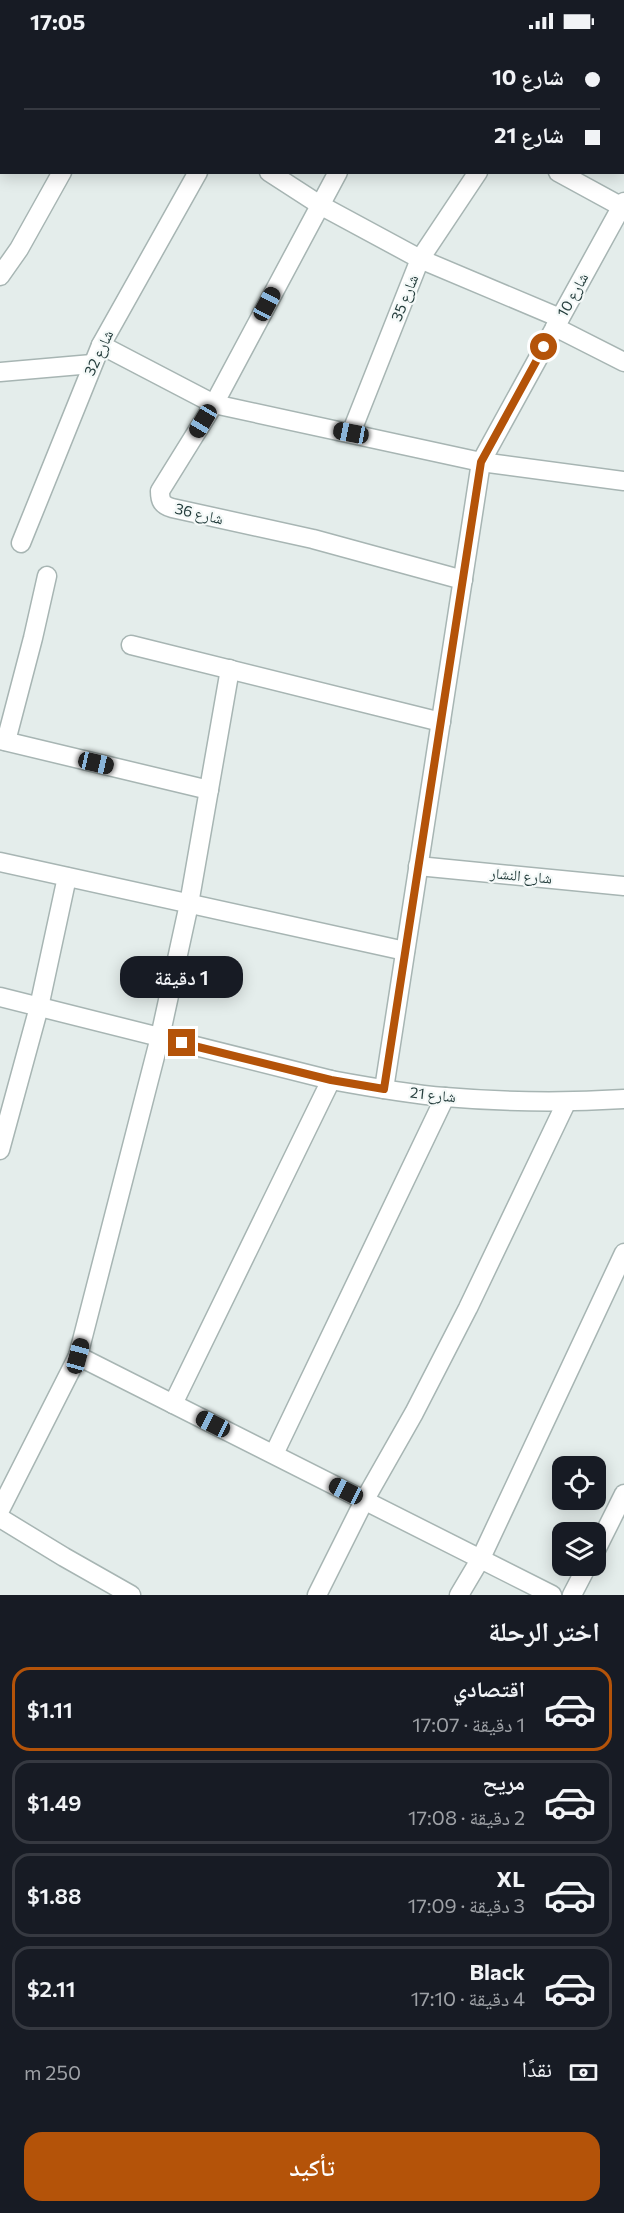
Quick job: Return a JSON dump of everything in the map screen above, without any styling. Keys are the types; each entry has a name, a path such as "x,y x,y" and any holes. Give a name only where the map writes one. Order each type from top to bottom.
{"street":[{"path":"0,276 19,249 61,174"},
{"name":"شارع 32","path":"21,543 100,345 197,174"},
{"path":"272,174 320,205 420,259 558,323 624,362"},
{"name":"شارع 36","path":"337,174 214,404 160,491 160,499 164,506 313,539 463,580"},
{"name":"شارع 35","path":"351,433 420,259 477,174"},
{"path":"562,174 623,206"},
{"name":"شارع 10","path":"384,1089 481,462 623,206"},
{"path":"100,345 214,404 481,462 624,481"},
{"path":"0,372 92,364"},
{"path":"47,576 33,638 3,740 209,790"},
{"path":"131,645 441,722"},
{"path":"0,1510 78,1356 160,1037 189,904 230,669"},
{"path":"0,862 405,951"},
{"name":"شارع النشار","path":"418,866 624,886"},
{"path":"0,1150 39,1007 67,877"},
{"name":"شارع 21","path":"0,997 331,1080 384,1089 444,1097 566,1102 624,1099"},
{"path":"173,1404 331,1080"},
{"path":"274,1454 444,1097"},
{"path":"317,1595 364,1501 414,1413 468,1308 566,1102"},
{"path":"459,1595 481,1558 624,1253"},
{"path":"78,1356 552,1595"},
{"path":"606,1530 624,1494"},
{"path":"0,1518 131,1595"},
{"path":"572,1595 582,1576"}],"route":[{"path":"182,1043 331,1080 384,1089 481,462 544,347"}]}
